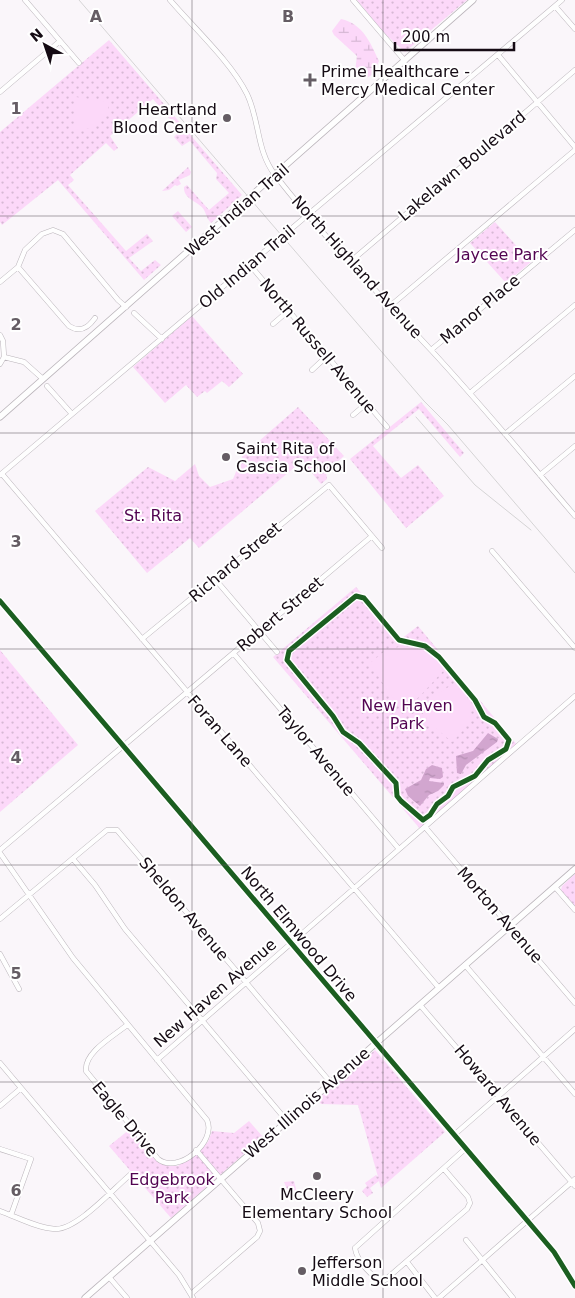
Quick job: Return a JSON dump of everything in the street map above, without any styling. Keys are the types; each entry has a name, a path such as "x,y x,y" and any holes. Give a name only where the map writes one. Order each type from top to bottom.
{"main road":[{"name":"West Indian Trail","path":"0,417 473,0"},
{"name":"West Illinois Avenue","path":"85,1298 575,869"}],"street":[{"path":"25,0 79,63"},
{"name":"North Highland Avenue","path":"170,0 233,72 244,89 253,112 261,151 276,175 389,307 431,350 506,434 575,516"},
{"path":"353,0 405,61"},
{"name":"Old Indian Trail","path":"1,474 562,0"},
{"path":"556,6 575,29"},
{"path":"0,92 60,41"},
{"path":"389,307 575,149 498,55"},
{"name":"Lakelawn Boulevard","path":"350,262 575,70"},
{"path":"0,282 18,267 25,250 42,234 53,230 63,234 126,307"},
{"name":"Manor Place","path":"431,350 575,230"},
{"name":"North Russell Avenue","path":"250,265 287,312 387,427"},
{"path":"18,267 69,326 80,330 85,328 95,318"},
{"path":"470,393 575,305"},
{"path":"273,324 287,312"},
{"path":"134,313 162,339"},
{"path":"0,335 3,341 4,357 0,364"},
{"path":"4,357 24,362 43,379"},
{"path":"312,370 326,357"},
{"path":"506,434 575,376"},
{"path":"47,386 72,414"},
{"path":"353,415 366,404"},
{"path":"540,475 575,446"},
{"name":"Foran Lane","path":"1,474 439,988"},
{"name":"Richard Street","path":"142,639 329,485 372,536"},
{"path":"372,536 382,548"},
{"name":"Robert Street","path":"0,851 372,536"},
{"path":"492,551 575,648"},
{"path":"216,579 277,652"},
{"name":"North Elmwood Drive","path":"0,601 526,1222 554,1252 575,1286"},
{"name":"Taylor Avenue","path":"234,654 399,849"},
{"name":"New Haven Avenue","path":"157,1060 291,944 353,887 575,696"},
{"name":"Morton Avenue","path":"425,827 575,1003"},
{"name":"Sheldon Avenue","path":"73,858 107,830 117,830 331,1083"},
{"path":"0,851 73,958 209,1122 208,1138 196,1150 258,1223 260,1231 257,1237 192,1296 179,1275 0,1063"},
{"path":"0,919 73,858 95,885 124,929 287,1121"},
{"path":"555,887 575,910"},
{"path":"0,954 19,990"},
{"path":"465,965 575,1094"},
{"name":"Howard Avenue","path":"420,1004 574,1183"},
{"name":"Eagle Drive","path":"127,1025 90,1056 86,1065 88,1076 161,1161 170,1164 179,1163 196,1150"},
{"path":"454,1135 575,1029"},
{"path":"0,1106 20,1089"},
{"path":"0,1149 31,1159 11,1215"},
{"path":"348,1249 355,1248 465,1149"},
{"path":"355,1248 358,1257 377,1279 381,1281 387,1279 467,1209 470,1203 468,1197 444,1168"},
{"path":"0,1211 44,1227 62,1229 76,1222 131,1174"},
{"path":"439,1298 574,1183"},
{"path":"466,1240 513,1298"},
{"path":"407,1262 435,1298"},
{"path":"109,1277 127,1298"}],"green space":[{"path":"357,0 467,0 405,52 383,32"},
{"path":"341,19 349,21 360,29 369,41 379,61 372,75 366,78 357,75 355,71 357,56 332,31"},
{"path":"109,40 242,195 211,223 203,208 186,195 184,187 187,185 209,210 229,193 216,179 217,173 190,141 182,146 174,137 180,131 153,99 110,136 118,148 114,151 106,143 70,175 74,180 68,185 126,251 147,234 153,241 129,258 141,271 155,260 161,265 144,280 58,180 2,225 0,222 0,132"},
{"path":"76,97 109,102 106,115 93,127 74,129"},
{"path":"188,167 191,172 190,175 179,180 181,184 162,191"},
{"path":"178,211 192,227 186,232 172,216"},
{"name":"Jaycee Park","path":"495,222 531,262 506,283 470,243"},
{"path":"192,316 243,374 229,387 222,381 207,393 205,391 197,397 186,385 165,403 133,367"},
{"path":"421,402 464,453 460,457 419,409 373,446 401,478 418,465 444,496 406,528 350,459"},
{"name":"St. Rita","path":"298,407 344,456 326,472 327,479 321,484 302,461 199,548 190,538 147,573 95,511 148,467 175,481 195,464 199,476 210,487 233,479 243,455"},
{"name":"New Haven Park","path":"356,587 401,639 418,626 518,746 421,830 273,657"},
{"path":"402,646 415,648 426,653 445,669 407,707 401,706 389,693 370,663 385,651"},
{"path":"0,650 78,745 0,812"},
{"path":"457,682 468,699 471,713 465,727 452,742 431,724 422,712 422,707 433,696"},
{"path":"575,874 575,906 561,890 562,886"},
{"path":"375,1050 445,1132 381,1188 379,1181 370,1188 373,1193 367,1197 362,1191 367,1186 365,1183 376,1175 378,1177 358,1105 321,1104 318,1099"},
{"name":"Edgebrook Park","path":"249,1121 263,1137 171,1218 109,1146 130,1129 161,1164 178,1166 208,1142 212,1131 234,1133"},
{"path":"294,1181 298,1197 291,1199 284,1182"}],"water":[{"path":"488,733 498,739 497,742 466,765 461,774 457,773 456,756 473,751"},
{"path":"432,765 442,768 443,777 440,779 430,778 429,781 444,783 444,785 438,791 429,795 420,806 408,796 405,789 421,780 426,769"}],"railway":[{"path":"79,0 424,401 448,425 575,573"},
{"path":"416,417 475,485 531,530"}],"cycle path":[{"path":"356,596 364,598 399,640 425,646 439,657 475,700 484,717 495,723 509,740 506,749 488,760 475,776 453,787 448,796 437,804 430,815 423,820 401,801 397,796 396,783 359,743 343,732 333,716 287,660 289,651 356,596"},
{"path":"0,601 554,1252 575,1286"}],"place":[{"name":"Prime Healthcare - Mercy Medical Center","path":"310,80"},
{"name":"Heartland Blood Center","path":"227,118"},
{"name":"Saint Rita of Cascia School","path":"226,457"},
{"name":"McCleery Elementary School","path":"317,1176"},
{"name":"Jefferson Middle School","path":"302,1271"}]}
